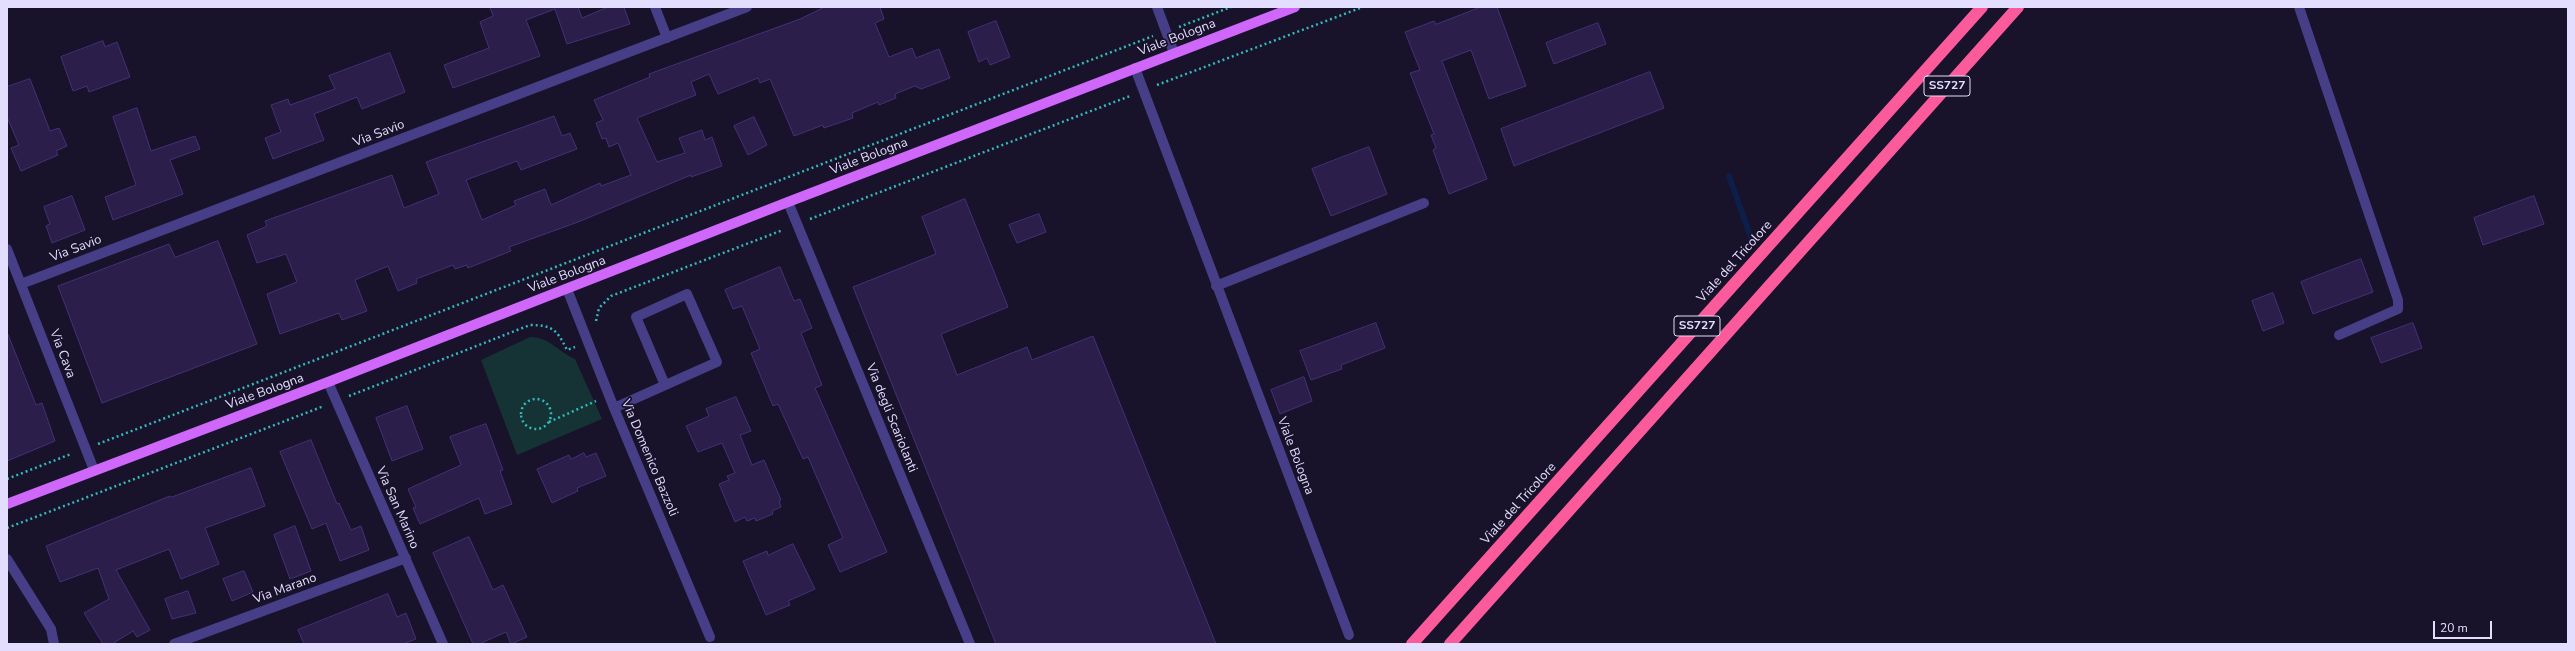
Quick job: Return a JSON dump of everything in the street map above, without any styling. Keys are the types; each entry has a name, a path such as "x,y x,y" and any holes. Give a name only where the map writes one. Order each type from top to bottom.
{"highway":[{"name":"Viale del Tricolore","path":"1412,644 1982,7"},
{"name":"SS727","path":"1450,644 2018,7"}],"main road":[{"name":"Viale Bologna","path":"7,504 328,382 788,202 1296,7"}],"street":[{"path":"655,7 667,38"},
{"name":"Via Savio","path":"21,284 747,7"},
{"path":"1157,7 1174,53"},
{"path":"2299,7 2398,300 2398,309 2339,335"},
{"name":"Viale Bologna","path":"1135,68 1349,635"},
{"name":"Via degli Scariolanti","path":"788,202 970,644"},
{"path":"1216,286 1424,203"},
{"name":"Via Cava","path":"7,249 94,470"},
{"name":"Via Domenico Bazzoli","path":"567,289 614,408 710,636"},
{"path":"614,408 666,385 717,362 687,294 636,317 666,385"},
{"name":"Via San Marino","path":"328,382 443,644"},
{"name":"Via Marano","path":"174,644 406,558"},
{"path":"7,559 51,629 54,644"}],"path":[{"path":"7,479 1230,7"},
{"path":"596,323 599,308 610,296 1363,7"},
{"path":"7,528 530,325 544,325 558,333 567,350 588,341"},
{"path":"549,422 550,408 544,402 535,399 524,406 521,416 526,425 536,429 609,395"}],"green space":[{"path":"530,337 543,339 575,359 602,419 517,455 481,360"}],"building":[{"path":"490,7 578,7 582,18 608,7 624,7 630,24 567,44 555,9 526,20 540,56 453,88 444,65 489,48 480,22 493,16"},
{"path":"825,7 880,7 884,19 875,23 889,57 912,48 916,58 939,49 950,78 921,89 915,86 895,94 896,98 879,105 878,102 852,113 853,118 824,128 823,125 794,136 770,79 760,83 758,78 718,94 709,74 691,82 696,95 637,118 657,162 685,153 679,138 702,130 705,140 712,137 722,166 691,177 691,175 578,222 509,247 511,251 468,268 467,265 455,269 453,265 416,279 417,283 398,291 388,266 355,280 367,311 342,320 339,313 280,334 267,294 297,282 286,254 257,263 247,235 267,226 265,221 392,175 404,208 439,194 426,162 554,116 562,136 570,133 577,149 521,170 517,161 466,180 482,220 516,205 514,201 545,189 551,205 600,183 601,186 631,175 618,143 609,147 606,138 602,139 596,123 603,120 594,100 650,77 649,74 800,19"},
{"path":"1481,7 1497,7 1526,86 1489,99 1471,50 1442,61 1487,179 1449,194 1433,150 1436,148 1431,135 1434,134 1410,73 1420,70 1405,32 1434,21 1436,24"},
{"path":"996,21 1010,57 990,65 987,58 979,62 968,32"},
{"path":"1598,23 1606,44 1554,64 1546,43"},
{"path":"103,41 105,47 117,42 130,77 89,92 87,86 73,91 61,57"},
{"path":"390,53 405,92 362,109 357,97 314,114 324,140 273,159 265,138 281,132 271,105 288,99 290,105 335,89 329,76"},
{"path":"1650,72 1664,108 1514,166 1501,129"},
{"path":"30,79 50,131 59,128 67,146 56,151 58,155 21,171 11,148 19,145 7,117 7,87"},
{"path":"137,108 151,151 195,136 200,149 170,160 183,194 113,220 105,197 136,185 113,117"},
{"path":"754,117 767,145 748,155 734,126"},
{"path":"1369,147 1387,194 1331,216 1312,169"},
{"path":"72,196 85,230 52,243 46,226 50,224 44,207"},
{"path":"2534,196 2544,224 2483,245 2474,218"},
{"path":"965,199 1008,307 941,334 957,375 1027,347 1032,360 1093,336 1216,644 996,644 853,287 936,254 922,217"},
{"path":"1039,214 1046,232 1017,243 1009,225"},
{"path":"218,241 257,344 102,403 58,286 169,244 175,257"},
{"path":"2361,259 2373,292 2313,314 2301,282"},
{"path":"780,267 794,301 800,299 812,328 801,333 822,385 815,388 887,552 840,572 828,545 843,538 808,457 803,459 778,404 773,406 751,353 760,349 742,306 733,309 725,290"},
{"path":"2273,293 2284,323 2263,331 2252,301"},
{"path":"1376,323 1385,348 1341,365 1342,369 1311,380 1300,351"},
{"path":"2413,323 2422,348 2381,363 2371,338"},
{"path":"7,332 36,405 42,403 55,441 7,461"},
{"path":"1304,377 1312,401 1280,414 1271,390"},
{"path":"736,397 751,431 740,435 752,465 764,460 781,500 779,501 781,507 772,511 773,514 756,521 755,518 747,521 745,517 735,522 719,484 729,480 727,476 735,473 722,443 698,452 686,426 709,416 706,409"},
{"path":"407,406 423,449 392,461 376,418"},
{"path":"486,424 503,470 500,471 512,504 485,514 479,498 420,524 413,508 416,507 408,489 461,465 450,437"},
{"path":"311,440 337,504 339,503 351,530 361,526 369,550 340,561 326,523 312,529 280,452"},
{"path":"584,453 586,457 596,453 606,476 577,488 578,491 552,503 537,469 569,455 571,459"},
{"path":"251,468 265,506 205,528 219,564 181,579 169,549 116,570 150,630 137,637 133,631 112,644 103,644 84,613 109,599 98,568 60,582 46,546 170,496 171,497"},
{"path":"295,526 311,571 290,579 274,535"},
{"path":"469,537 493,590 503,585 527,637 511,644 506,632 479,644 473,644 433,553"},
{"path":"793,544 815,589 788,601 790,605 766,615 743,561 767,551 768,555"},
{"path":"244,571 253,592 232,601 223,579"},
{"path":"188,591 196,613 172,619 165,599"},
{"path":"388,594 397,617 406,613 416,639 403,644 304,644 298,630"}],"waterway":[{"path":"1729,176 1751,238"}]}
